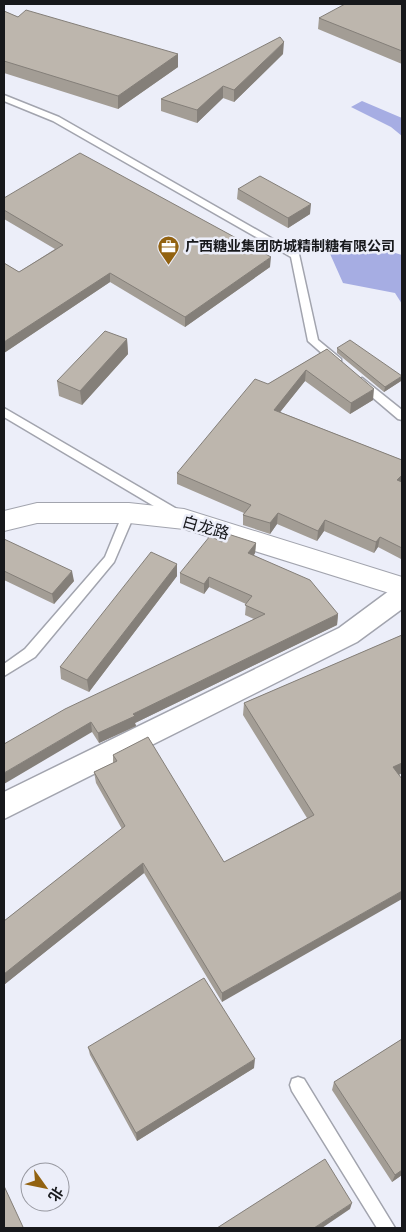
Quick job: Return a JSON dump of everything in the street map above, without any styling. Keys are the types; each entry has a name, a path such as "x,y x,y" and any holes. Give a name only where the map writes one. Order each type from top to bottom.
{"street":[{"name":"白龙路","path":"4,521 37,513 129,513 184,519 402,587"},
{"path":"4,806 348,635 402,595"}],"lane":[{"path":"4,98 56,119 296,256 313,341 402,416"},
{"path":"4,412 184,519"},
{"path":"4,671 30,653 110,559 129,513"},
{"path":"298,1086 387,1228"}],"shaded area":[{"path":"362,101 402,118 402,136 391,127 351,107"},
{"path":"349,239 402,255 402,304 395,293 343,283 327,247"}],"building":[{"path":"345,4 402,4 402,51 319,18"},
{"path":"26,10 178,54 118,96 4,61 4,11 18,17"},
{"path":"280,37 284,42 234,90 223,86 197,110 161,99"},
{"path":"80,153 271,257 185,317 110,273 4,342 4,263 19,272 63,245 4,210 4,198"},
{"path":"260,176 311,204 288,218 238,189"},
{"path":"105,331 127,339 80,391 57,381"},
{"path":"350,340 402,376 385,387 337,348"},
{"path":"327,349 374,389 351,403 306,370 274,410 402,460 402,475 397,480 402,482 402,548 380,537 376,542 325,520 318,531 278,513 270,523 243,515 251,505 177,473 255,379 268,384"},
{"path":"228,534 256,543 248,553 310,580 338,614 98,733 91,722 4,773 4,744 65,709 265,614 245,605 252,596 209,577 204,584 180,573 210,536 222,542"},
{"path":"4,539 72,571 52,594 4,571"},
{"path":"151,552 177,564 87,680 60,667"},
{"path":"402,635 402,763 393,767 402,779 402,891 222,993 143,863 4,974 4,921 125,826 94,772 117,761 113,755 148,737 224,862 314,815 244,703"},
{"path":"204,978 255,1059 136,1133 88,1047"},
{"path":"402,1039 402,1170 395,1175 334,1082"},
{"path":"325,1159 352,1203 314,1228 217,1228"},
{"path":"4,1186 23,1227 21,1228 4,1228"}],"place":[{"name":"广西糖业集团防城精制糖有限公司","path":"169,265"}]}
